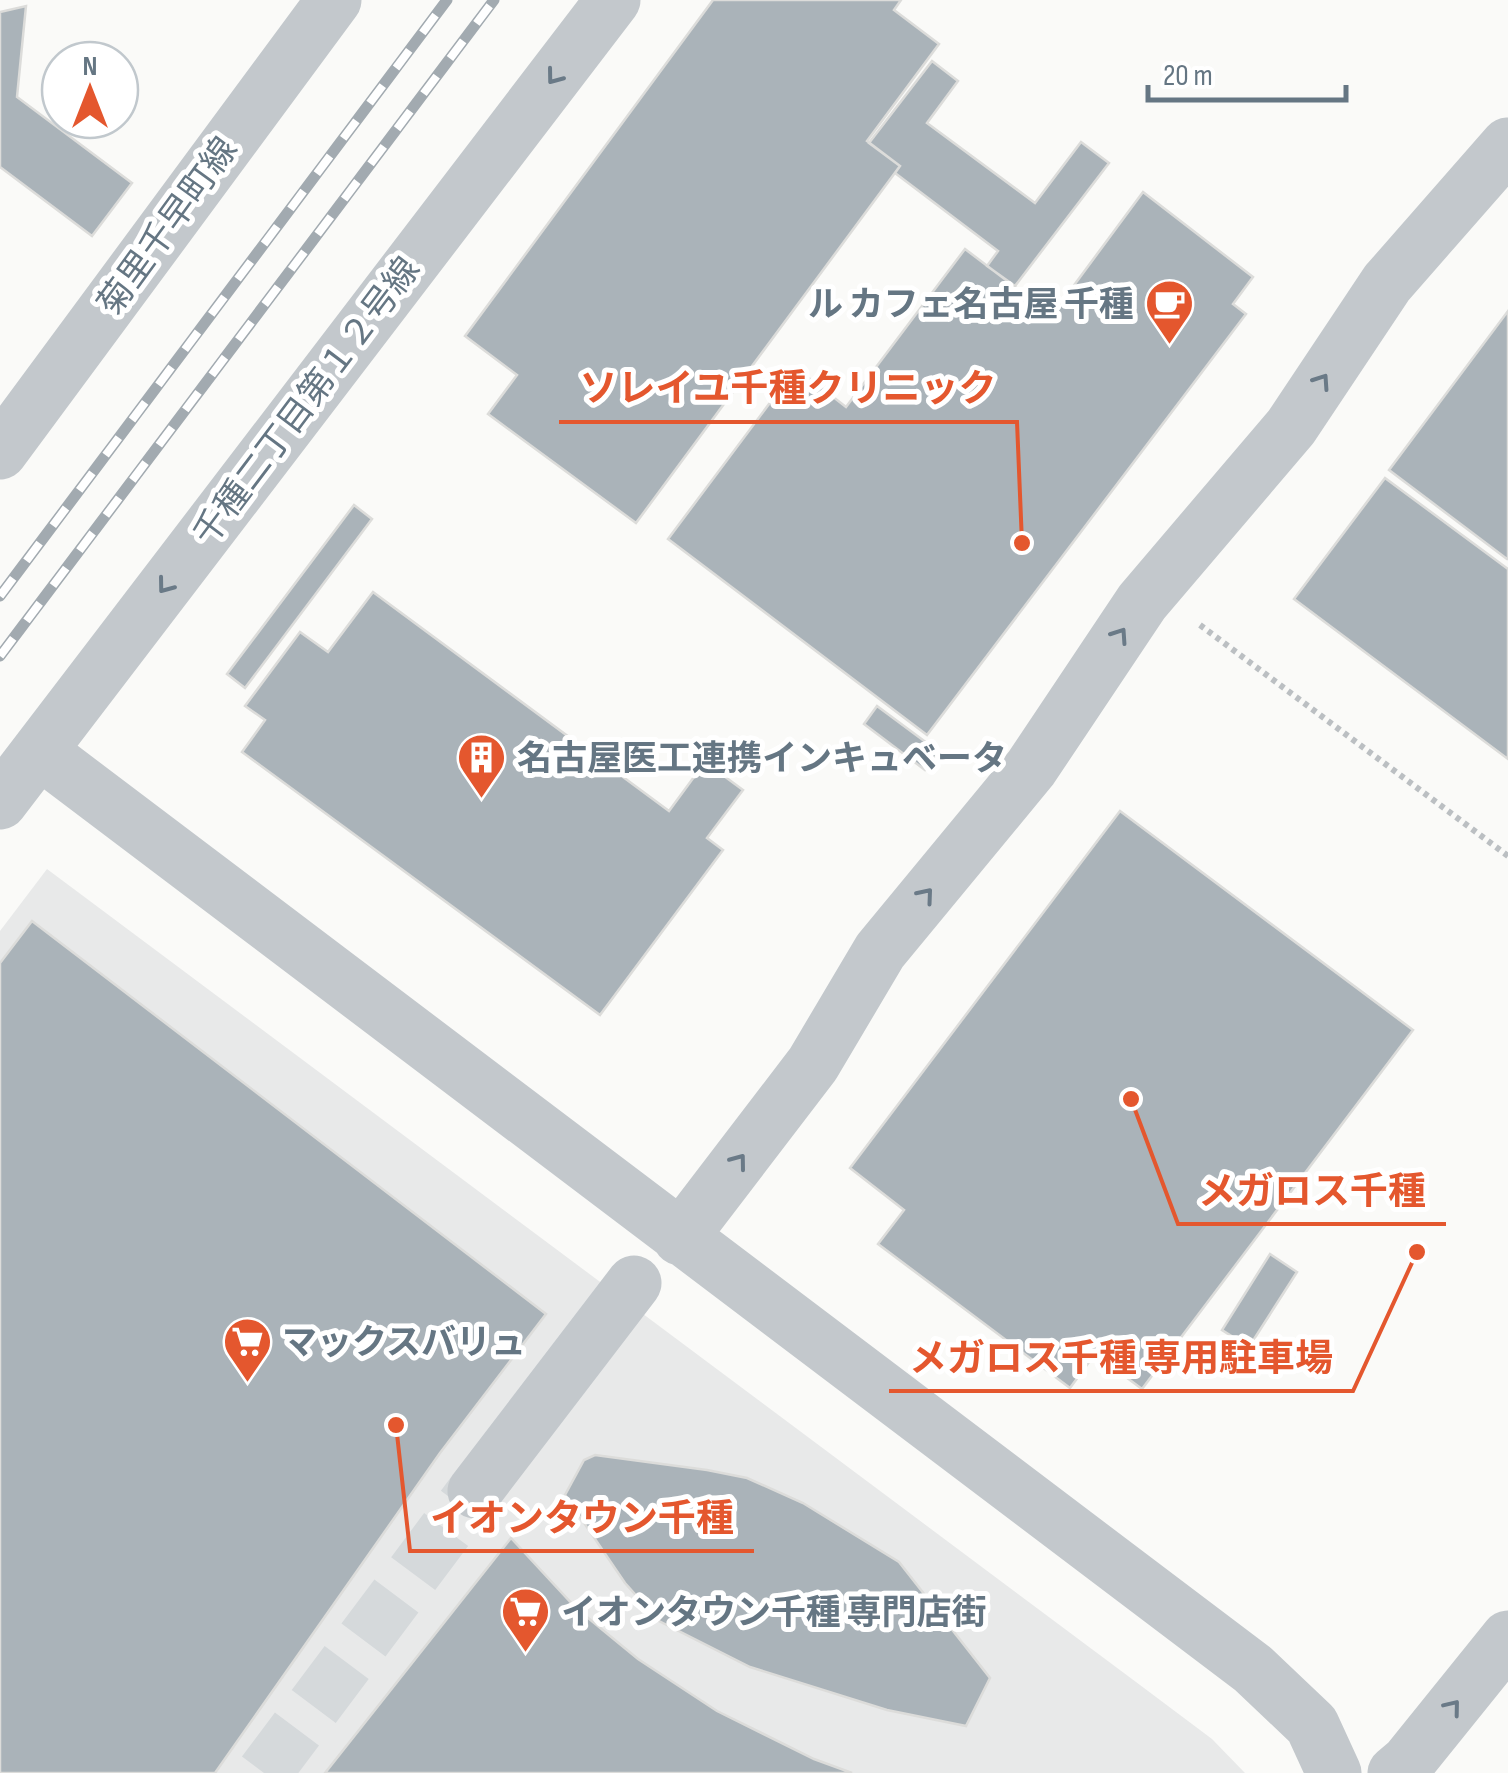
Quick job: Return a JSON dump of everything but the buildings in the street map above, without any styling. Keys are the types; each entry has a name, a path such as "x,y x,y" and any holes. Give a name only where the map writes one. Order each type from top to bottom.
{"street":[{"name":"菊里千早町線","path":"0,452 334,0"},
{"name":"千種二丁目第１２号線","path":"0,802 613,0"},
{"path":"680,1238 813,1064 880,950 1031,768 1142,602 1291,427 1387,283 1508,145"},
{"path":"39,751 1252,1670 1312,1725 1334,1773"},
{"path":"475,1491 634,1283"},
{"path":"1395,1773 1508,1638"}],"path":[{"path":"1193,619 1508,856"}],"shaded area":[{"path":"47,869 1212,1739 1245,1773 0,1773 0,931"}],"tunnel":[{"path":"264,1773 475,1491"}],"railway":[{"path":"0,596 447,0"},
{"path":"0,656 494,0"}],"place":[{"name":"ル カフェ名古屋 千種","path":"1169,346"},
{"name":"ソレイユ千種クリニック","path":"1022,543"},
{"name":"名古屋医工連携インキュベータ","path":"482,800"},
{"name":"メガロス千種","path":"1131,1099"},
{"name":"メガロス千種 専用駐車場","path":"1417,1252"},
{"name":"マックスバリュ","path":"247,1384"},
{"name":"イオンタウン千種","path":"396,1425"},
{"name":"イオンタウン千種 専門店街","path":"526,1654"}]}
